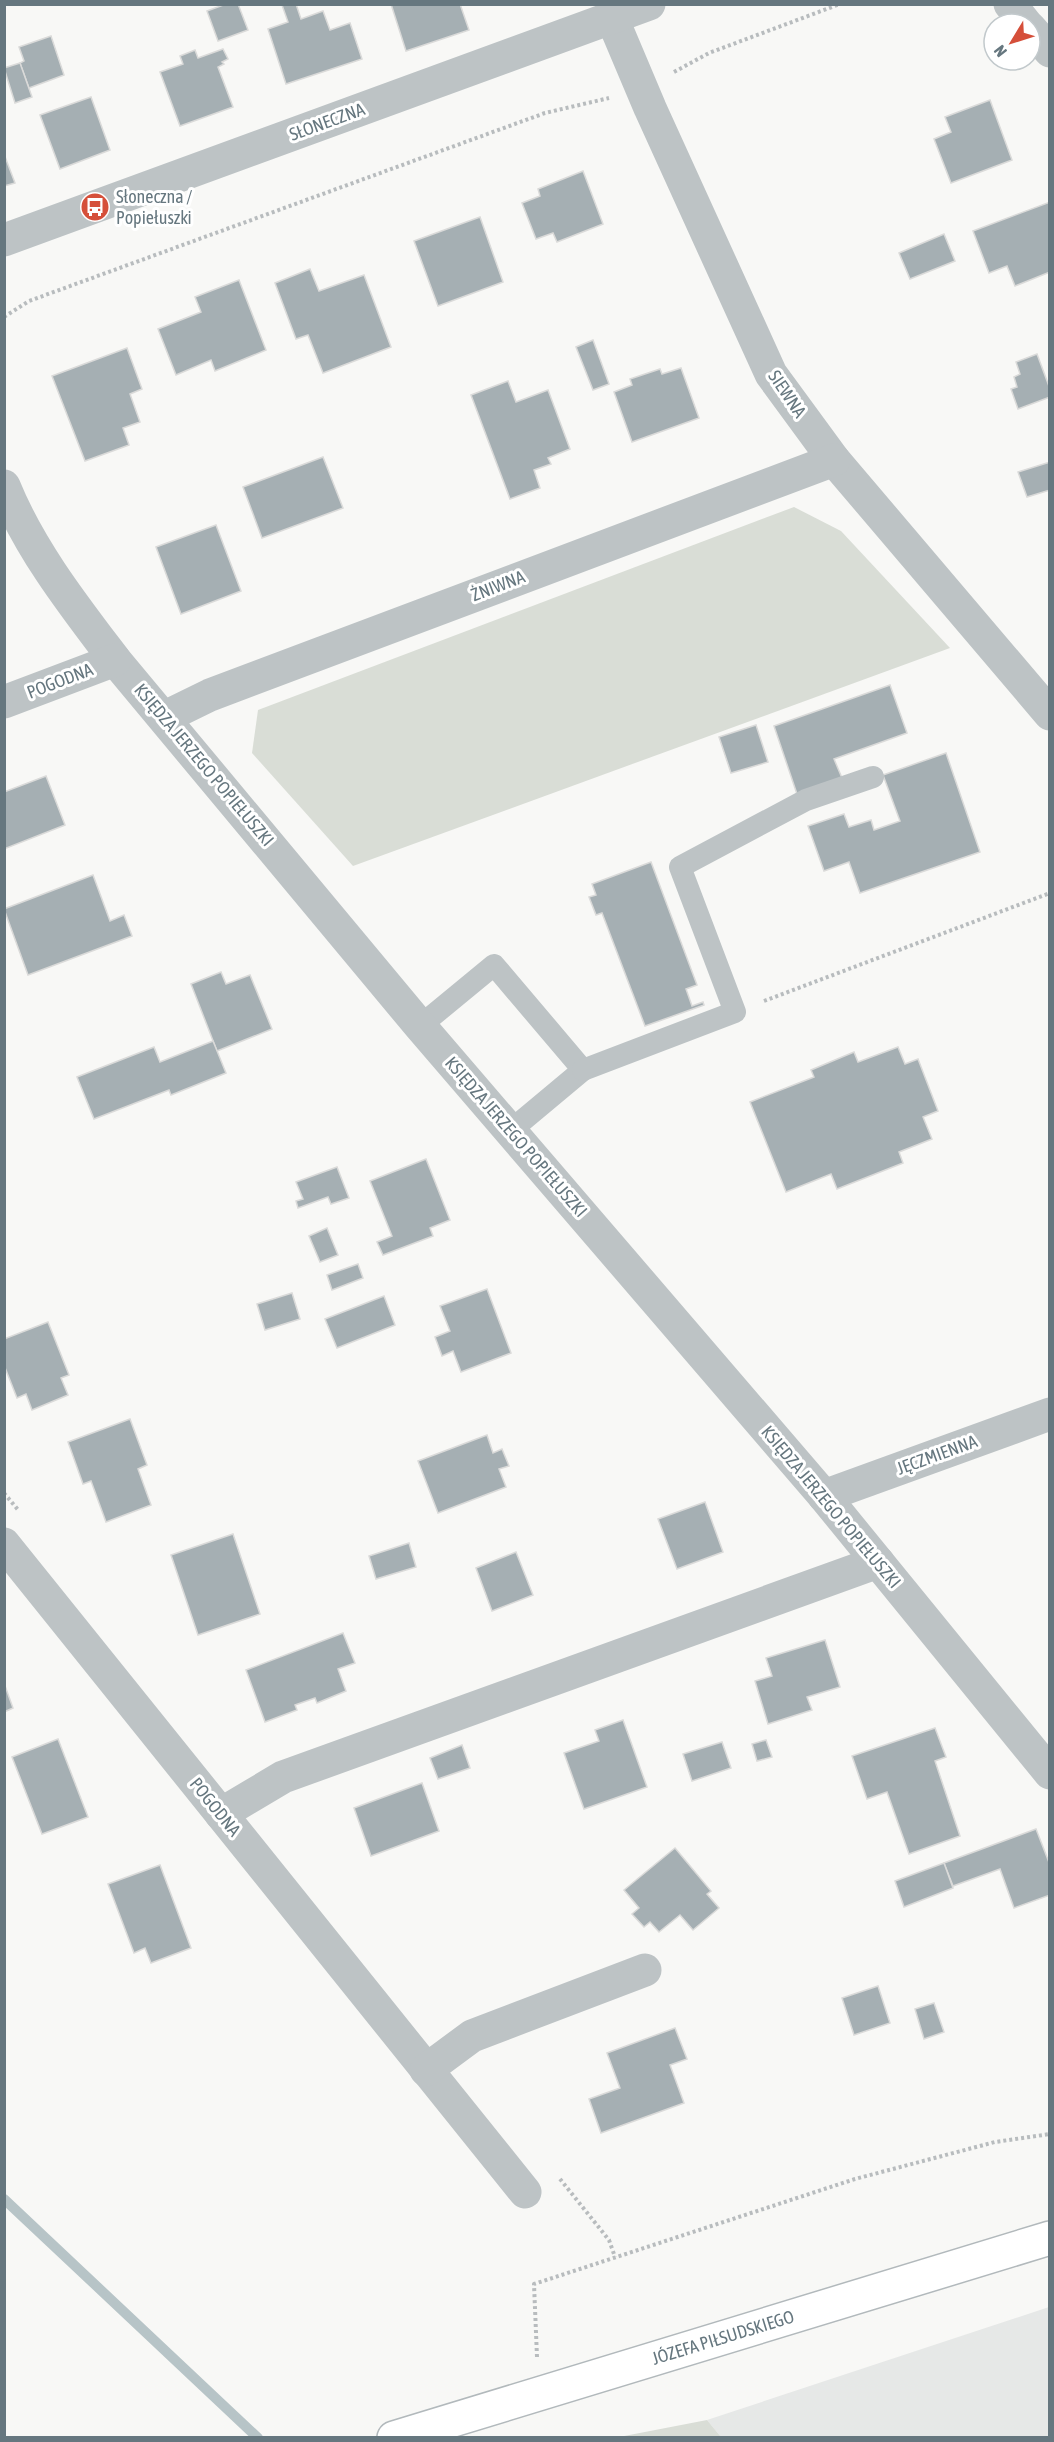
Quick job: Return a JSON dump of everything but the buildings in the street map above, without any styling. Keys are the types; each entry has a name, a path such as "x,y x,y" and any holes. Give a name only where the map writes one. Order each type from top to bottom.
{"main road":[{"name":"JÓZEFA PIŁSUDSKIEGO","path":"394,2438 1050,2238"}],"street":[{"name":"SŁONECZNA","path":"4,240 650,4"},
{"name":"SIEWNA","path":"612,18 650,108 771,374 834,460 1050,714"},
{"name":"ŻNIWNA","path":"165,717 210,695 834,460"},
{"name":"KSIĘDZA JERZEGO POPIEŁUSZKI","path":"4,486 32,542 116,660 420,1026 824,1496 1050,1773"},
{"name":"POGODNA","path":"4,702 116,660"},
{"name":"JĘCZMIENNA","path":"824,1496 1050,1414"},
{"name":"POGODNA","path":"4,1544 525,2192"},
{"path":"221,1814 283,1777 878,1562"},
{"path":"426,2070 472,2036 645,1970"}],"lane":[{"path":"510,1131 583,1070 735,1012 680,867 806,800 873,777"},
{"path":"420,1026 494,965 583,1070"}],"path":[{"path":"672,72 709,52 840,4"},
{"path":"4,317 29,301 545,113 615,97"},
{"path":"735,1012 1050,893"},
{"path":"538,2394 534,2284 855,2179 995,2142 1050,2134"}],"shaded area":[{"path":"794,507 841,531 950,648 353,866 252,753 258,710"},
{"path":"1049,2307 1049,2437 721,2437 707,2420"},
{"path":"707,2420 721,2437 619,2437"}],"waterway":[{"path":"4,2199 258,2438"}],"place":[{"name":"Słoneczna / Popiełuszki","path":"95,207"}]}
